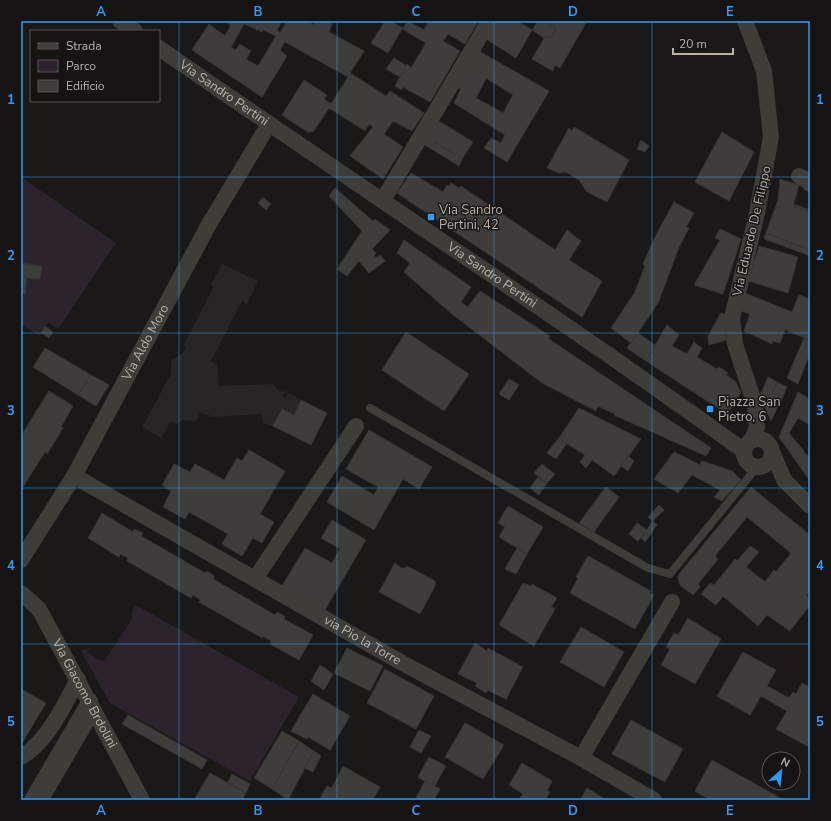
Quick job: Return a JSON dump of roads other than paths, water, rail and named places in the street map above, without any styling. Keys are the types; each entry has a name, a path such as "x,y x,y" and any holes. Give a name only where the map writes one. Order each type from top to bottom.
{"street":[{"path":"120,21 134,30"},
{"path":"383,200 489,21"},
{"name":"Via Eduardo De Filippo","path":"745,21 764,71 771,137 759,206 732,318 734,344 755,405 757,427 748,446"},
{"name":"Via Sandro Pertini","path":"160,49 269,124 748,446"},
{"name":"Via Aldo Moro","path":"21,560 74,476 208,226 269,124"},
{"path":"255,579 356,426"},
{"path":"771,449 771,458 766,465 757,467 749,464 744,456 748,446 761,440 771,449 784,480 810,506"},
{"name":"via Pio la Torre","path":"74,476 404,664 581,758 654,800"},
{"name":"Via Giacomo Brdolini","path":"21,592 39,609 142,800"},
{"path":"581,758 672,602"},
{"path":"21,757 33,750 62,711 78,679"},
{"path":"32,800 93,707"}],"lane":[{"path":"370,408 648,568 662,573 670,574 757,467"},
{"path":"45,800 93,707"}],"place":[{"name":"Via Sandro Pertini, 42","path":"431,217"},
{"name":"Piazza San Pietro, 6","path":"710,409"}]}
